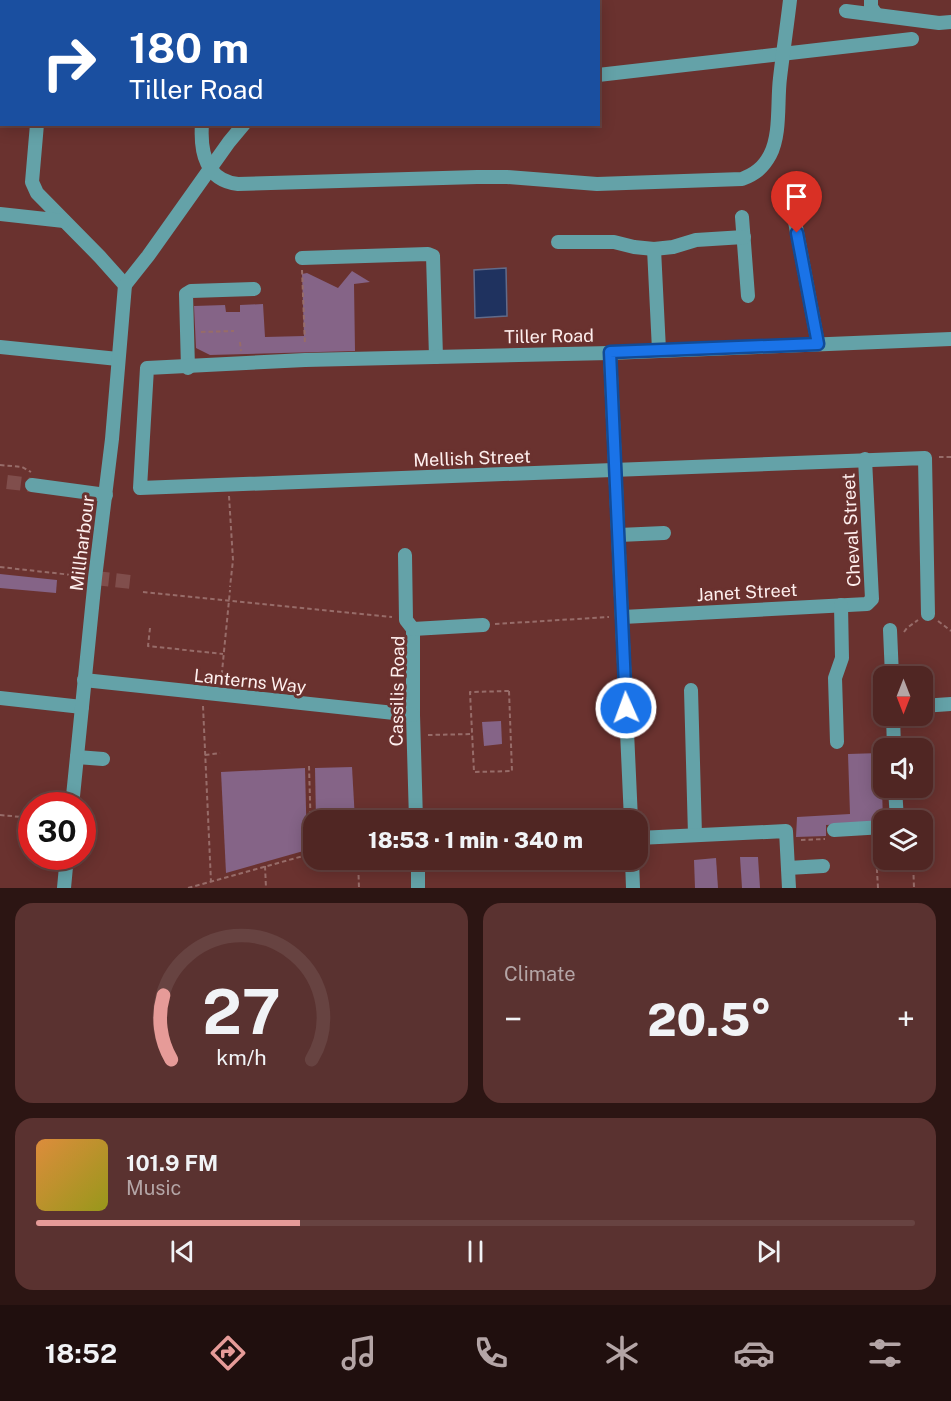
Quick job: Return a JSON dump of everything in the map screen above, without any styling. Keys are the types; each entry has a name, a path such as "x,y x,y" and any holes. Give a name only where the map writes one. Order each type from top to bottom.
{"street":[{"path":"202,126 201,140 214,176 220,180 238,184 507,177 597,184 742,178 754,174 763,166 771,153 775,139 790,0"},
{"path":"871,0 871,7 876,14"},
{"path":"846,11 939,23 951,22"},
{"path":"600,75 912,39"},
{"path":"37,126 32,182 37,193 100,257 124,285 148,256 242,126"},
{"path":"793,211 818,344"},
{"path":"0,214 64,221"},
{"path":"742,217 748,296"},
{"path":"558,242 614,242 654,249 673,247 696,240 744,237"},
{"path":"654,249 659,350"},
{"path":"302,258 428,254 432,256 436,357"},
{"name":"Millharbour","path":"73,792 95,578 106,495 124,285"},
{"path":"188,368 186,294 190,291 254,289"},
{"name":"Tiller Road","path":"147,369 305,360 610,352 951,339"},
{"path":"0,346 118,358"},
{"path":"610,352 631,810"},
{"name":"Mellish Street","path":"147,369 140,489 925,458 928,614"},
{"name":"Cheval Street","path":"865,459 872,599"},
{"path":"32,485 106,495"},
{"path":"619,535 664,533"},
{"path":"405,555 409,624"},
{"name":"Janet Street","path":"623,617 867,604 872,599"},
{"path":"837,742 835,678 842,658 841,605"},
{"name":"Cassilis Road","path":"416,810 409,624 483,625"},
{"path":"893,666 896,634"},
{"name":"Lanterns Way","path":"84,680 202,694 378,709 413,715"},
{"path":"691,690 696,835"},
{"path":"0,698 82,706"},
{"path":"933,705 951,704"},
{"path":"77,757 103,759"},
{"path":"834,830 873,828"},
{"path":"648,837 696,835 786,836 789,888"},
{"path":"788,868 823,866"},
{"path":"64,888 66,870"},
{"path":"418,870 418,888"},
{"path":"632,870 633,888"}],"path":[{"path":"302,258 305,360"},
{"path":"195,332 234,331"},
{"path":"240,342 241,355"},
{"path":"220,695 233,560 228,484"},
{"path":"0,567 95,578"},
{"path":"143,592 409,624"},
{"path":"896,634 928,614 951,631"},
{"path":"483,625 623,617"},
{"path":"150,627 148,646 224,654"},
{"path":"509,691 512,771 474,772 472,734 470,692 509,691"},
{"path":"202,694 211,882"},
{"path":"413,735 472,734"},
{"path":"205,755 220,753"},
{"path":"309,766 311,810"},
{"path":"0,815 18,817"},
{"path":"786,836 834,838 834,830"},
{"path":"188,888 303,856"},
{"path":"266,866 266,888"},
{"path":"358,870 359,888"},
{"path":"877,870 878,888"},
{"path":"913,870 914,888"}],"shaded area":[{"path":"352,271 370,282 354,284 355,351 210,355 196,348 194,306 225,305 226,312 240,312 240,305 263,304 265,337 304,336 302,274 307,273 338,288"},
{"path":"0,574 57,580 56,593 0,588"},
{"path":"501,721 502,744 484,746 482,722"},
{"path":"873,753 873,798 882,798 883,810 873,810 873,823 826,825 826,836 796,837 797,817 850,814 848,754"},
{"path":"352,767 354,810 316,810 315,768"},
{"path":"305,768 306,810 303,810 303,851 226,873 221,772"},
{"path":"740,857 758,857 760,888 742,888"},
{"path":"716,858 718,888 695,888 694,860"}],"water":[{"path":"506,268 507,316 475,318 474,270"}],"tunnel":[{"path":"7,482 32,485"},
{"path":"95,578 131,582"}],"route":[{"path":"626,708 610,352 818,344 797,233"}]}
